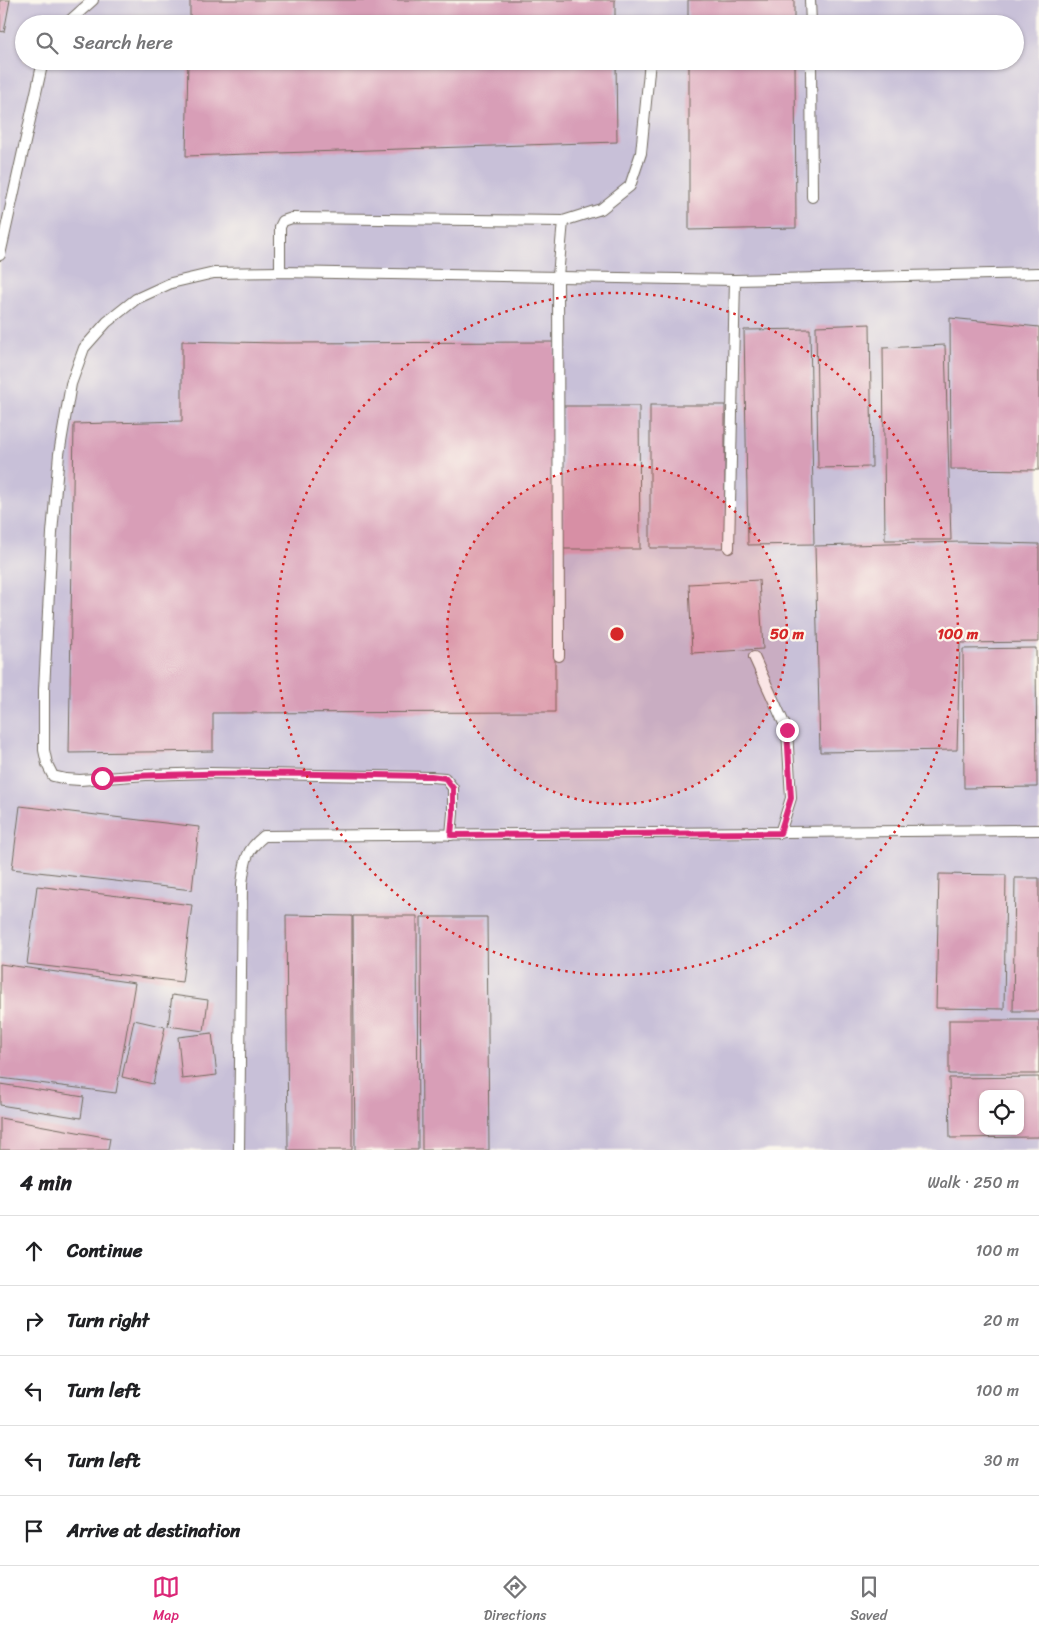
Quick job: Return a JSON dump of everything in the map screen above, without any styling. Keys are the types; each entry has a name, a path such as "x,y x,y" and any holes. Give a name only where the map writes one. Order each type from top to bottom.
{"lane":[{"path":"76,15 93,0"},
{"path":"810,0 811,15"},
{"path":"0,255 41,70"},
{"path":"280,272 280,227 283,220 292,218 563,221 602,209 630,186 641,153 649,70"},
{"path":"811,70 812,197"},
{"path":"559,656 558,276 563,221"},
{"path":"451,835 453,788 445,778 339,774 210,773 80,780 53,776 47,764 44,750 44,690 52,533 59,454 71,384 84,348 106,322 136,299 171,282 214,273 280,272 734,280 1039,273"},
{"path":"729,548 734,280"},
{"path":"754,657 787,730 791,798 780,833"},
{"path":"239,1150 242,884 245,857 253,845 264,836 1039,830"}],"shaded area":[{"path":"0,0 1039,0 1039,1150 0,1150"}],"building":[{"path":"0,0 10,0 4,32 0,31"},
{"path":"190,0 615,0 615,15 190,15"},
{"path":"688,0 794,0 794,15 688,15"},
{"path":"188,70 616,70 617,142 186,156"},
{"path":"689,70 795,70 796,228 689,230"},
{"path":"950,318 1039,327 1039,470 951,469"},
{"path":"870,324 872,467 818,468 816,326"},
{"path":"810,329 814,544 748,545 744,330"},
{"path":"182,341 278,343 555,342 555,712 213,713 213,751 69,753 74,424 182,421"},
{"path":"945,345 951,540 885,540 883,348"},
{"path":"650,405 725,405 725,548 650,548"},
{"path":"563,406 639,406 640,549 563,549"},
{"path":"961,542 1039,544 1039,642 960,643 957,750 820,752 815,546"},
{"path":"759,580 763,649 692,653 689,584"},
{"path":"1036,648 1037,787 964,788 963,649"},
{"path":"20,806 199,827 192,890 12,869"},
{"path":"939,874 1006,875 1004,1009 936,1008"},
{"path":"1015,878 1039,878 1039,1011 1013,1011"},
{"path":"37,886 192,905 182,982 27,964"},
{"path":"286,915 352,916 352,1150 288,1150"},
{"path":"353,916 417,916 418,1150 355,1150"},
{"path":"421,917 487,917 489,1150 422,1150"},
{"path":"0,964 135,983 116,1093 0,1078"},
{"path":"172,995 208,1000 204,1031 168,1026"},
{"path":"134,1020 165,1027 153,1084 122,1077"},
{"path":"949,1020 1039,1020 1039,1074 949,1074"},
{"path":"212,1033 217,1075 182,1079 178,1037"},
{"path":"1039,1077 1039,1137 950,1138 949,1078"},
{"path":"0,1084 84,1097 81,1118 0,1105"},
{"path":"0,1118 110,1138 108,1150 0,1150"}],"route":[{"path":"102,778 210,773 431,776 445,778 453,788 451,835 780,833 791,798 787,730"}]}
